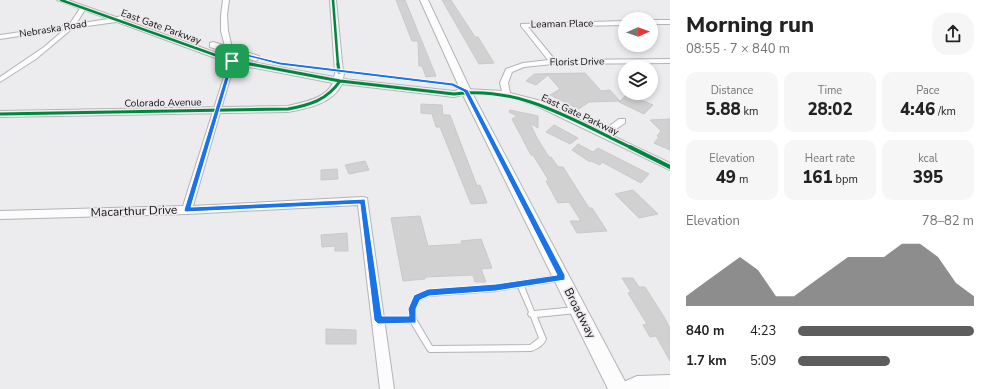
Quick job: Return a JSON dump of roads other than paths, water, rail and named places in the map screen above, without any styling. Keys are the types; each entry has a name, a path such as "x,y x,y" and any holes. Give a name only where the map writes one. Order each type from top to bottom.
{"main road":[{"name":"Broadway","path":"424,0 466,91 619,389"}],"street":[{"name":"East Gate Parkway","path":"61,0 85,4 129,15 227,50 280,64 339,76"},
{"path":"187,210 232,61 227,50 225,34 226,0"},
{"path":"333,0 339,76"},
{"name":"East Gate Parkway","path":"85,4 116,20 232,61 454,94 466,91 506,94 538,103 670,167"},
{"path":"0,80 45,49 70,27 79,18 85,4"},
{"name":"Nebraska Road","path":"0,37 116,20 129,15"},
{"path":"658,22 670,22"},
{"name":"Leaman Place","path":"553,62 523,24 618,23"},
{"name":"Florist Drive","path":"506,94 504,83 509,71 523,65 553,62 670,61"},
{"name":"Colorado Avenue","path":"0,114 218,109 288,109 312,104 332,94 339,76"},
{"path":"603,134 622,122"},
{"name":"Macarthur Drive","path":"0,215 187,210 363,201 378,320"},
{"path":"378,320 387,389"},
{"path":"624,389 637,383 670,382"}],"lane":[{"path":"520,284 542,339 531,348 430,349 413,320 412,309 417,298 428,293 520,284 562,278"},
{"path":"531,314 579,310"},
{"path":"378,320 413,320"}]}
